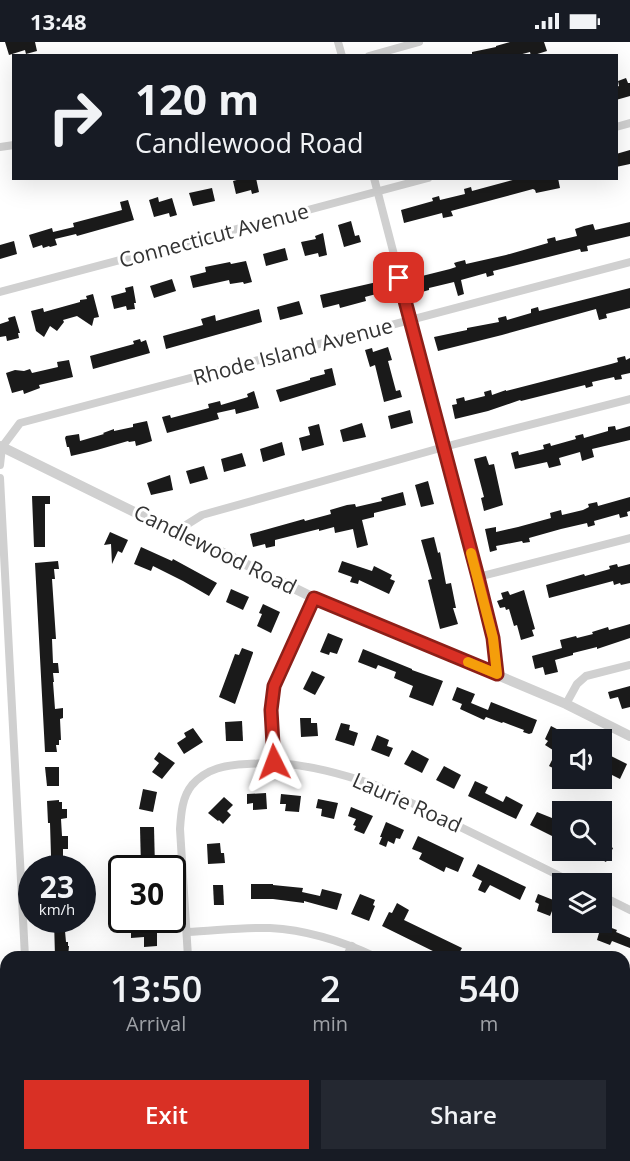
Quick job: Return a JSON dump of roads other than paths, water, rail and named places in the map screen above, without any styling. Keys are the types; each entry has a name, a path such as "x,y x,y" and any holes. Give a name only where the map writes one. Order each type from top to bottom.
{"street":[{"path":"376,54 419,42"},
{"path":"374,180 478,577 493,638 497,674"},
{"name":"Connecticut Avenue","path":"0,292 421,180"},
{"name":"Rhode Island Avenue","path":"1,446 20,423 630,262"},
{"path":"175,532 202,514 444,447 630,399"},
{"path":"0,465 1,446"},
{"name":"Candlewood Road","path":"1,446 314,598 566,704 630,736"},
{"path":"0,478 25,951"},
{"path":"478,577 630,538"},
{"path":"274,762 271,710 274,686 314,598"},
{"path":"566,704 577,684 586,676 630,665"},
{"name":"Laurie Road","path":"188,951 180,829 181,809 191,786 210,770 232,765 274,762 314,767 346,775 375,785 554,873"},
{"path":"612,901 630,910"},
{"path":"187,932 269,928 330,938 363,951"},
{"path":"349,951 352,946"}]}
